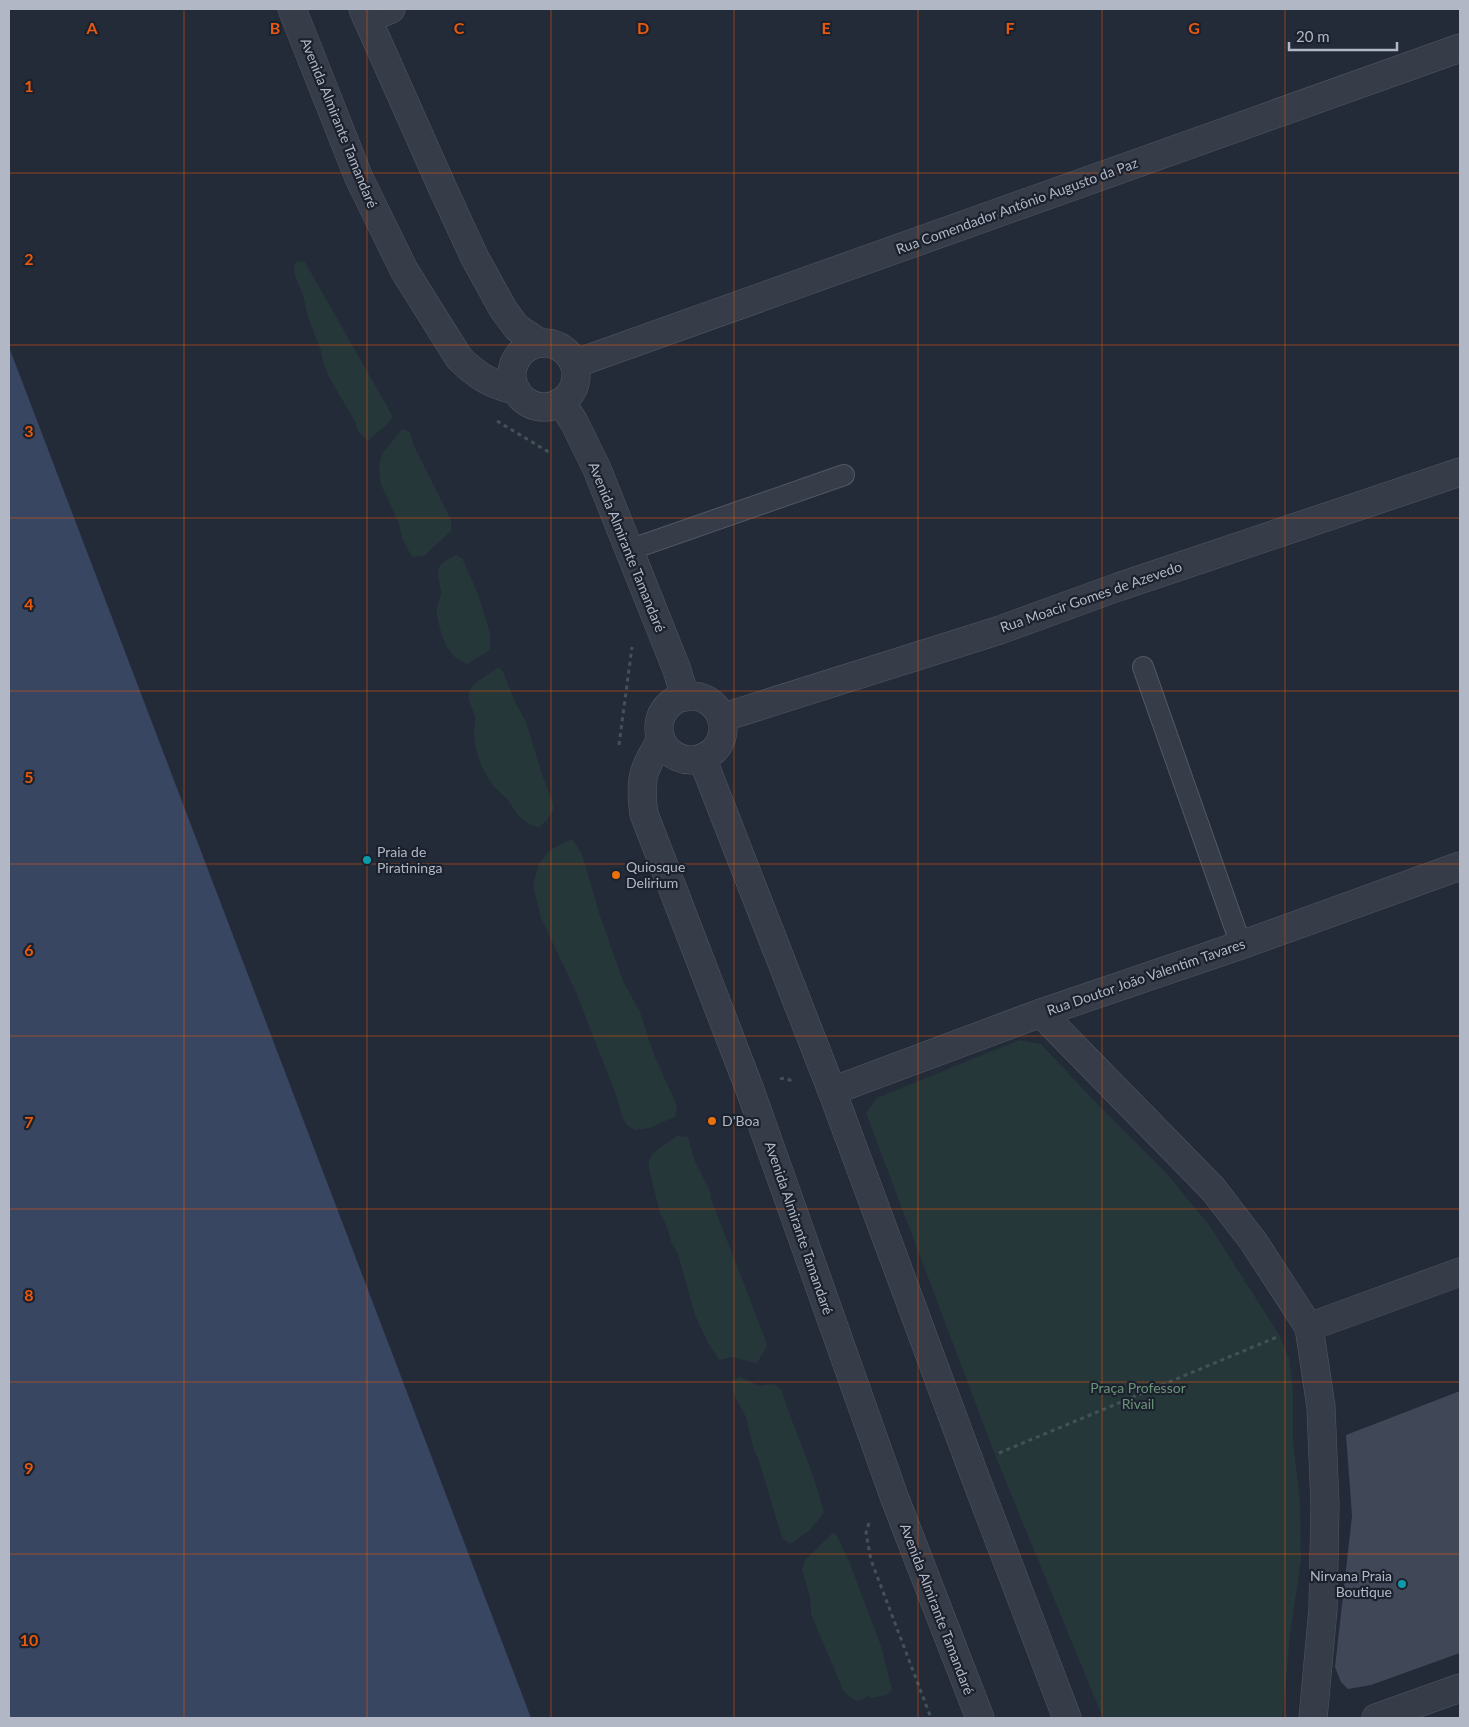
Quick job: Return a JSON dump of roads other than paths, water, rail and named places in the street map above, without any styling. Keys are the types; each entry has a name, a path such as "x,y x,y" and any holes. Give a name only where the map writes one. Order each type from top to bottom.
{"street":[{"name":"Avenida Almirante Tamandaré","path":"292,9 359,178 404,270 458,358 471,371 484,380 517,391"},
{"path":"392,9 365,14 443,189 503,309 517,328 540,343"},
{"name":"Rua Comendador Antônio Augusto da Paz","path":"574,364 1460,48"},
{"path":"540,343 551,344 561,348 569,355 574,364 575,382 572,391 556,405 540,407 531,404 517,391 513,381 512,371 515,360 530,346 540,343"},
{"name":"Avenida Almirante Tamandaré","path":"561,402 574,422 596,469 677,670 685,697"},
{"name":"Rua Moacir Gomes de Azevedo","path":"721,718 1000,630 1118,587 1460,472"},
{"path":"685,697 703,699 717,710 721,718 721,738 717,746 702,758 692,760 673,755 661,740 659,731 663,713 668,705 676,700 685,697"},
{"name":"Avenida Almirante Tamandaré","path":"661,740 646,765 641,789 644,814 753,1099 894,1499 980,1718"},
{"path":"702,758 832,1091 971,1466 1068,1718"},
{"name":"Rua Doutor João Valentim Tavares","path":"832,1091 1041,1013 1241,945 1460,866"},
{"path":"1041,1013 1213,1189 1253,1241 1309,1327 1321,1407 1325,1505 1323,1609 1313,1718"},
{"path":"1309,1327 1460,1272"},
{"path":"1376,1718 1460,1688"}],"lane":[{"path":"629,550 844,475"},
{"path":"1143,667 1241,945"}],"water":[{"path":"9,347 531,1718 9,1718"}],"place":[{"name":"Praia de Piratininga","path":"367,860"},
{"name":"Quiosque Delirium","path":"616,875"},
{"name":"D'Boa","path":"712,1121"},
{"name":"Nirvana Praia Boutique","path":"1402,1584"}],"park label":[{"name":"Praça Professor Rivail","path":"1138,1396"}]}
